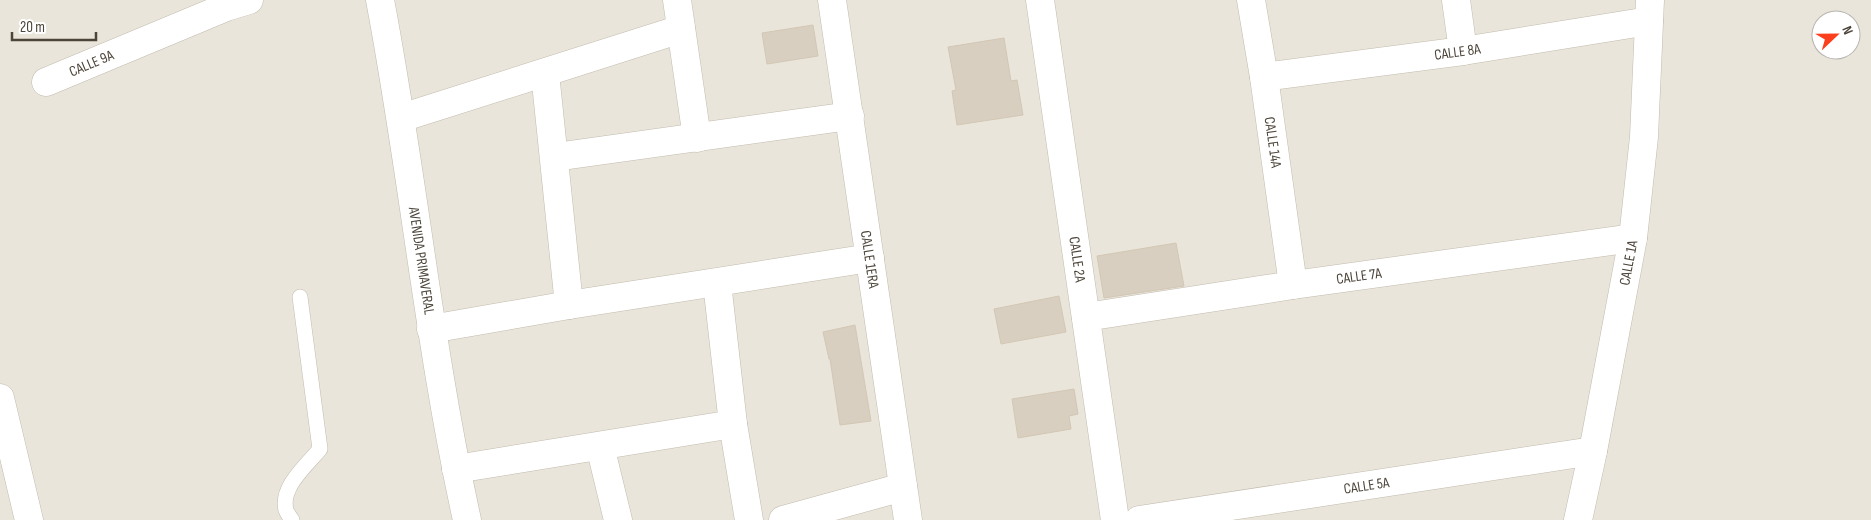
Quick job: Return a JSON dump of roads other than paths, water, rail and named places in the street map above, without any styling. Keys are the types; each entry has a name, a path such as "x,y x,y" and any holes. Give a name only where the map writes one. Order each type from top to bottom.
{"street":[{"name":"AVENIDA PRIMAVERAL","path":"380,0 401,118 431,329 467,520"},
{"path":"677,0 697,138"},
{"name":"CALLE 1ERA","path":"832,0 908,520"},
{"name":"CALLE 2A","path":"1040,0 1115,520"},
{"name":"CALLE 14A","path":"1251,0 1264,77 1293,285"},
{"path":"1456,0 1463,51"},
{"name":"CALLE 9A","path":"46,82 233,2"},
{"name":"CALLE 8A","path":"1264,77 1463,51 1650,10"},
{"name":"CALLE 1A","path":"1578,520 1593,451 1633,238 1644,136 1650,10"},
{"path":"401,118 681,29"},
{"path":"545,73 569,305"},
{"path":"554,157 850,116"},
{"name":"CALLE 7A","path":"1086,318 1293,285 1633,238"},
{"path":"431,329 569,305 870,258"},
{"path":"717,283 734,424 750,520"},
{"path":"0,398 29,520"},
{"path":"456,469 734,424"},
{"path":"600,446 618,520"},
{"name":"CALLE 5A","path":"1140,520 1593,451"},
{"path":"783,520 903,487"}],"lane":[{"path":"292,520 286,510 286,495 291,484 320,449 300,297"}]}
